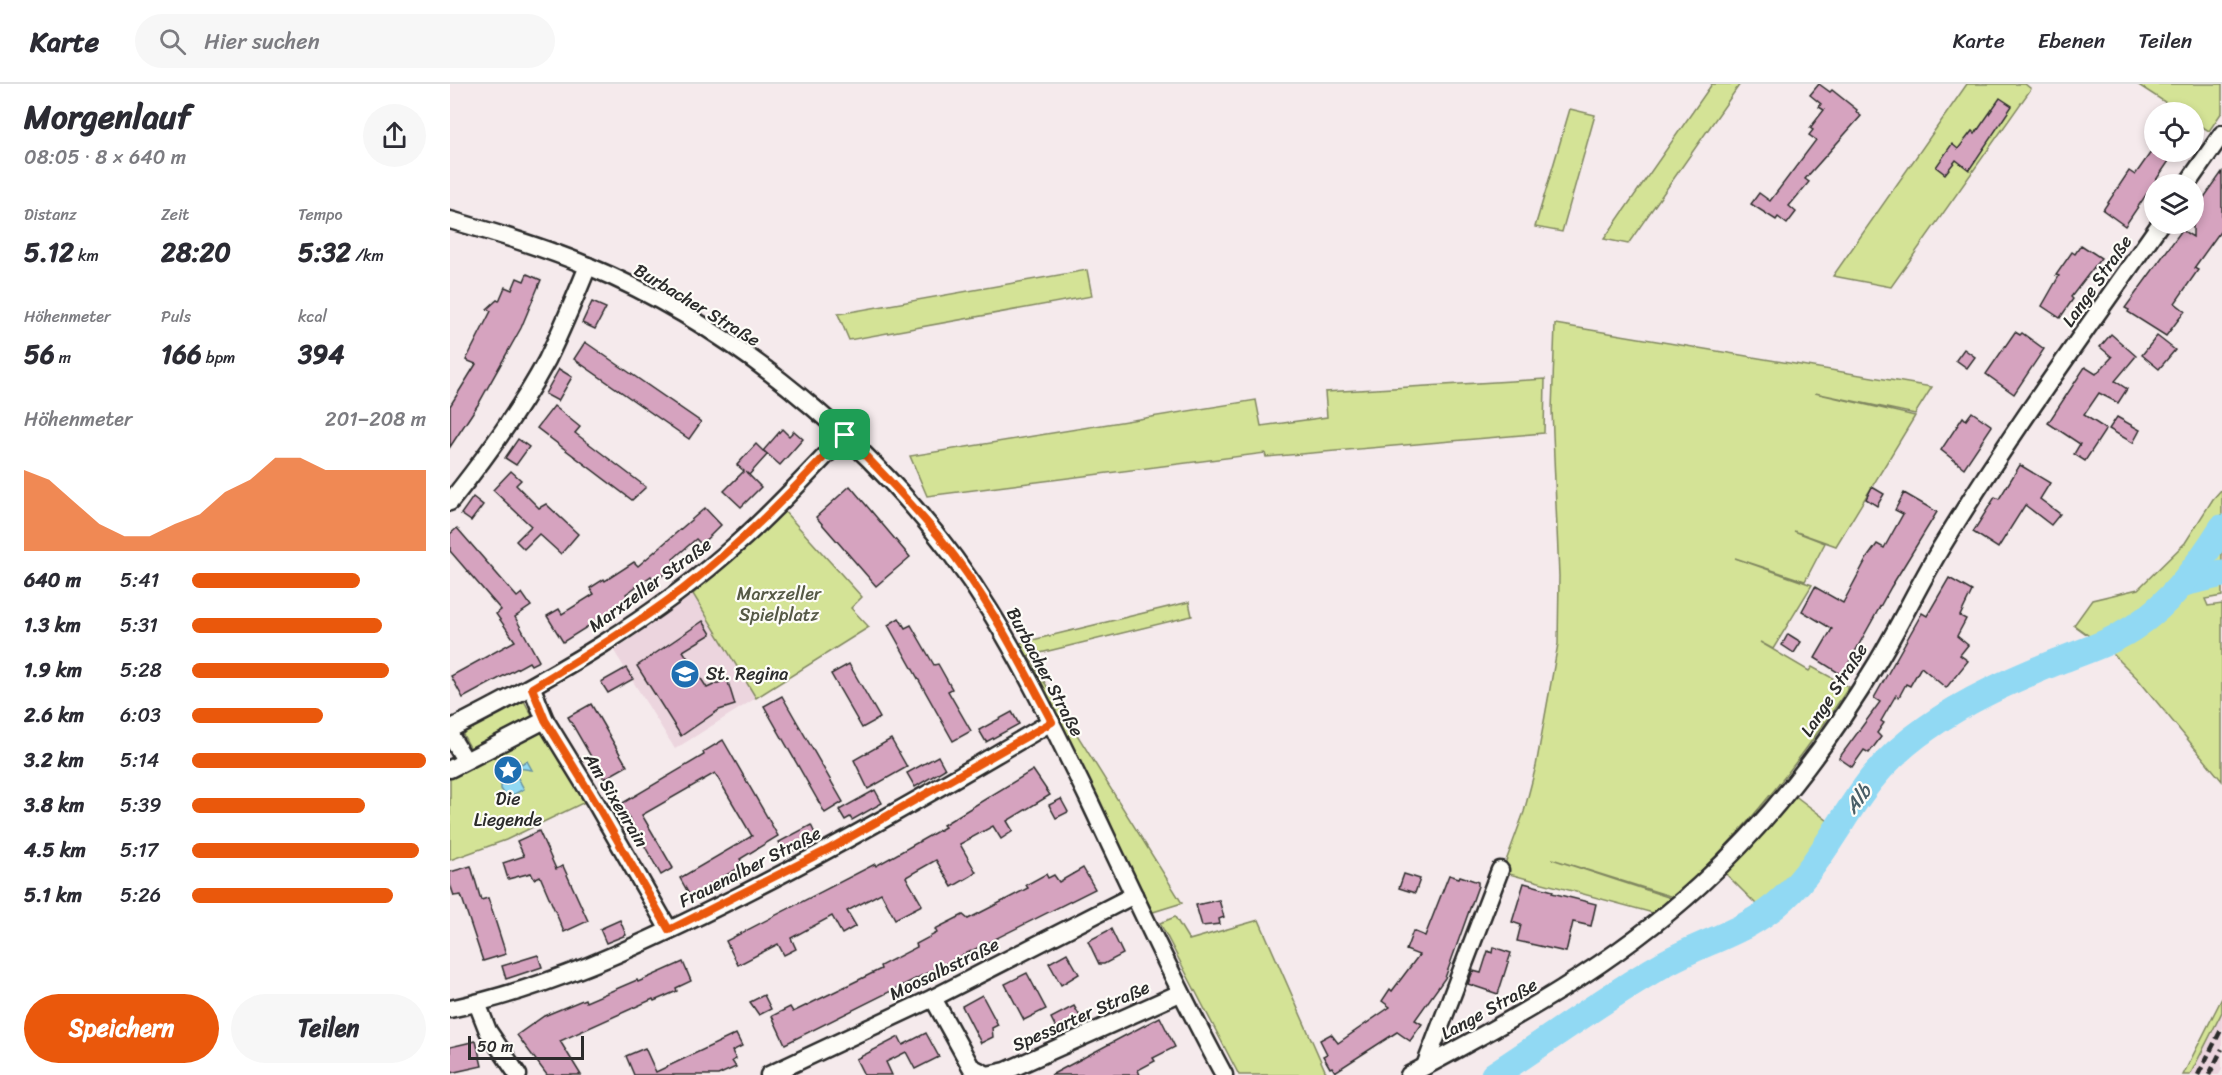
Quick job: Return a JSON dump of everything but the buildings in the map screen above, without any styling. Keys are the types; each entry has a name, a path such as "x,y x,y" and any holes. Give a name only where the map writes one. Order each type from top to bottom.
{"street":[{"path":"2194,174 2222,134"},
{"name":"Burbacher Straße","path":"450,220 513,239 588,266 637,289 705,329 804,398 875,466 952,554 994,618 1052,722 1180,993 1224,1075"},
{"name":"Lange Straße","path":"1409,1075 1531,1009 1616,954 1702,883 1763,820 1845,713 1877,663 1941,547 2001,453 2153,234"},
{"path":"450,502 489,452 531,388 564,324 588,266"},
{"name":"Marxzeller Straße","path":"450,729 532,688 611,639 682,589 739,542 845,435"},
{"name":"Am Sixenrain","path":"532,688 545,720 669,930"},
{"path":"450,769 545,720"},
{"name":"Frauenalber Straße","path":"450,1009 477,1003 565,975 669,930 831,848 1052,722"},
{"path":"450,735 465,760"},
{"name":"Lange Straße","path":"1425,1066 1500,870"},
{"name":"Moosalbstraße","path":"769,1075 933,998 1134,895"},
{"name":"Spessarter Straße","path":"933,998 971,1067 987,1075 1006,1071 1180,993"},
{"path":"477,1003 488,1031 518,1075"}],"shaded area":[{"name":"St. Regina","path":"693,594 756,698 675,749 614,651"},
{"path":"2222,1012 2222,1069 2219,1075 2190,1075"}],"green space":[{"path":"1712,84 1740,84 1628,244 1604,239"},
{"path":"1967,84 2025,84 2031,89 1891,287 1833,276"},
{"path":"2137,84 2222,84 2222,112 2209,131 2204,128 2204,102 2165,102"},
{"path":"1570,109 1595,115 1562,232 1535,227"},
{"path":"1087,270 1092,296 849,340 838,314"},
{"path":"1555,324 1932,387 1915,414 1815,393 1915,416 1836,546 1794,531 1825,543 1805,581 1735,558 1812,585 1773,649 1760,642 1809,671 1812,667 1849,687 1768,798 1722,850 1673,897 1552,859 1671,898 1653,913 1502,872 1524,812 1536,766 1558,644 1559,576 1552,410"},
{"path":"1545,379 1544,433 1266,457 1265,453 927,496 910,456 1256,400 1261,426 1327,417 1325,392"},
{"path":"2222,489 2222,596 2205,599 2208,606 2222,604 2222,781 2137,678 2110,651 2074,625 2092,600 2138,589 2185,543"},
{"name":"Marxzeller Spielplatz","path":"783,510 862,597 851,608 869,627 756,698 693,594"},
{"path":"1189,602 1192,616 1028,656 1182,903 1153,912 1016,644"},
{"path":"522,697 532,716 471,749 461,731"},
{"path":"541,730 585,802 506,840 450,860 450,778"},
{"path":"1794,795 1832,824 1802,862 1759,907 1725,873 1754,844"},
{"path":"1175,917 1189,940 1259,920 1327,1075 1239,1075 1160,923"},
{"path":"2222,998 2222,1012 2190,1075 2183,1075"}],"water":[{"path":"519,760 521,764 527,761 532,770 518,768 514,771 524,789 507,798 501,789 501,767"}],"waterway":[{"name":"Alb","path":"1494,1075 1640,978 1678,957 1741,928 1770,910 1806,874 1875,774 1908,742 1957,708 1990,691 2105,643 2133,628 2160,607 2183,583 2222,528"},
{"path":"2183,583 2222,574"}],"railway":[{"path":"2198,1075 2222,1028"},
{"path":"2209,1075 2222,1049"}],"place":[{"name":"St. Regina","path":"685,674"},
{"name":"Die Liegende","path":"508,770"}],"route":[{"path":"845,435 941,540 957,561 989,609 1052,722 831,848 669,930 545,720 532,688 643,618 682,589 739,542 845,435"}]}
